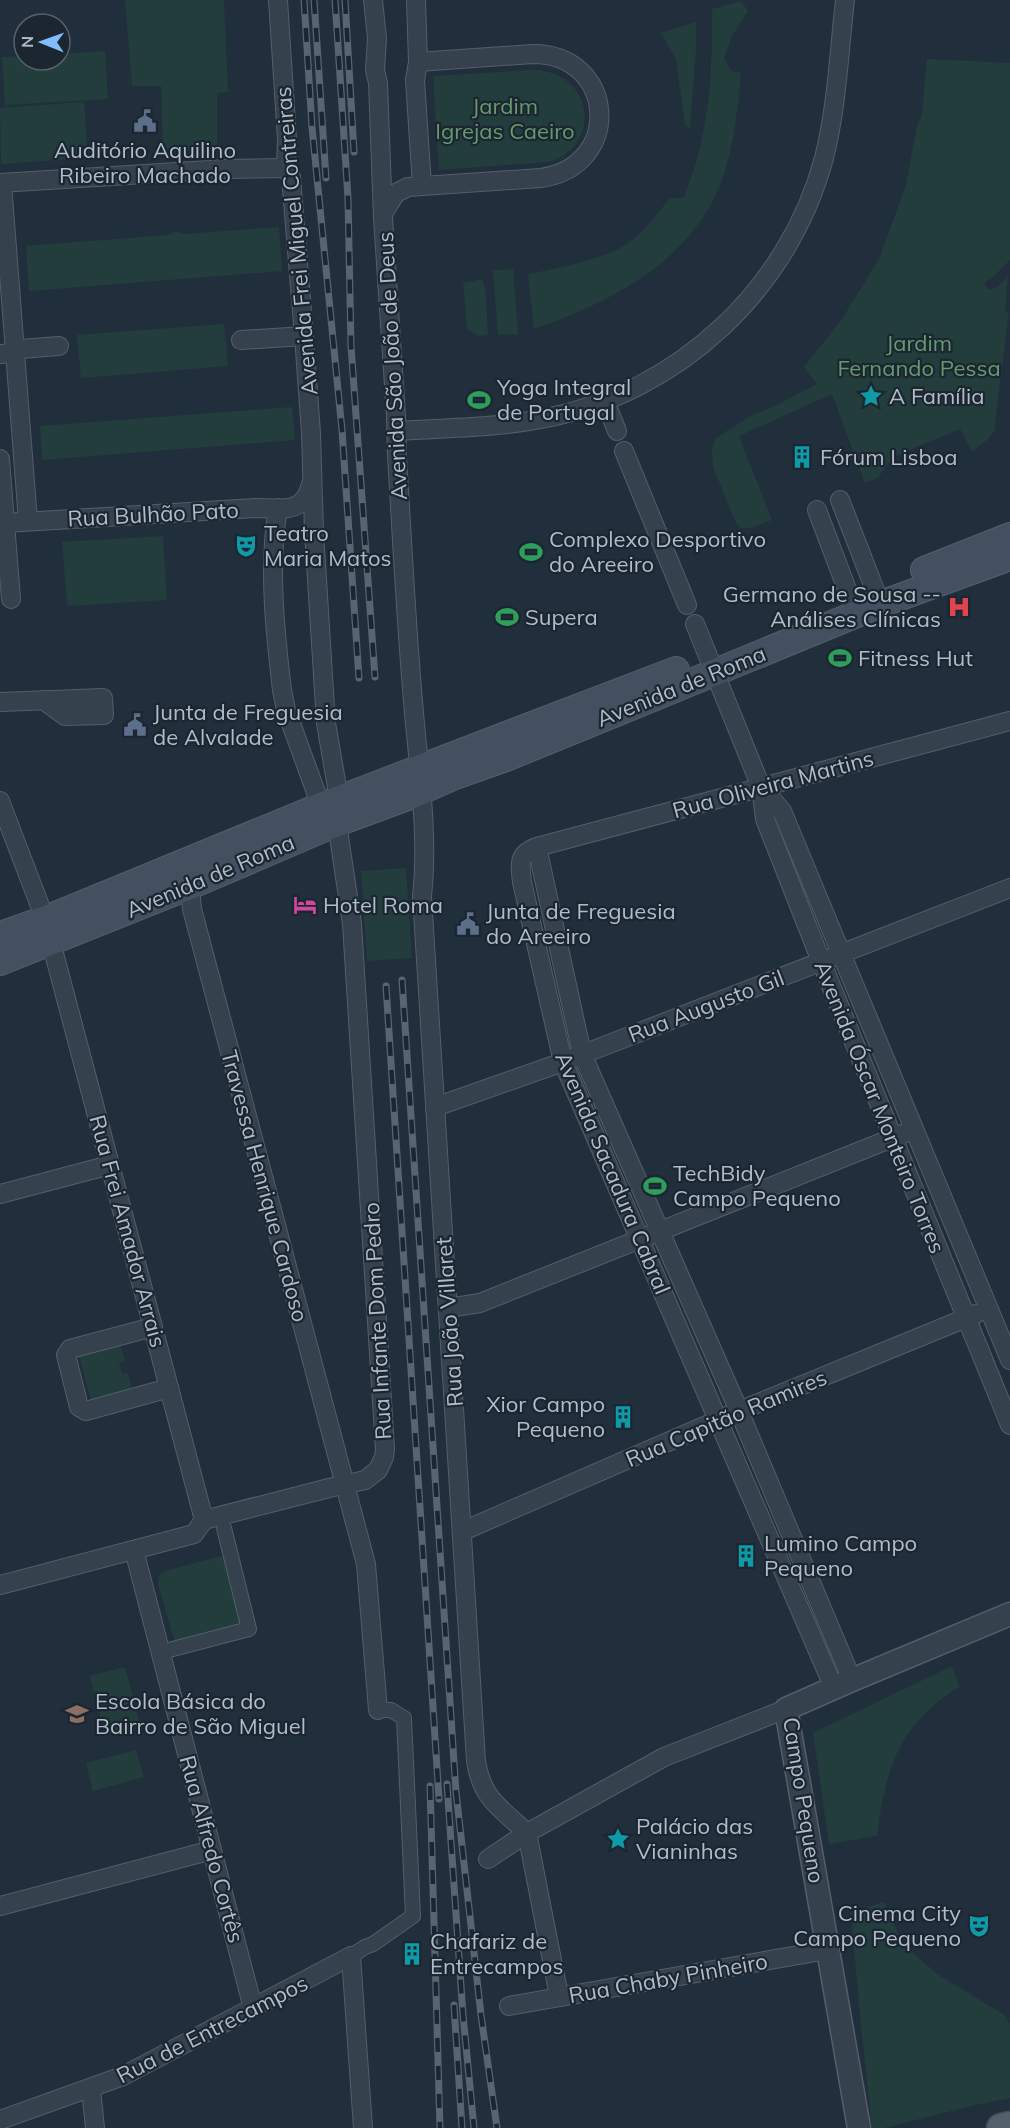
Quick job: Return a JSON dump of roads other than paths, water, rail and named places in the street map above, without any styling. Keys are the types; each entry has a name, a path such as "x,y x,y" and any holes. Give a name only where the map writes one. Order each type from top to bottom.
{"main road":[{"name":"Avenida de Roma","path":"711,665 878,597 1010,536"},
{"name":"Avenida de Roma","path":"0,962 51,933 332,809 420,780 454,776 506,758 851,600 878,597 1010,557"},
{"name":"Avenida de Roma","path":"0,935 51,933 190,886 332,809"},
{"path":"1001,2128 1010,2126"}],"street":[{"name":"Avenida Frei Miguel Contreiras","path":"278,0 287,139 286,168 291,177 311,434 311,482 332,809"},
{"name":"Avenida São João de Deus","path":"373,0 377,38 375,70 378,83 383,164 383,214 396,431 420,780"},
{"path":"415,187 415,80 418,62 416,0"},
{"path":"396,431 518,423 574,412 605,401 653,379 700,347 741,308 760,286 782,254 804,212 824,159 834,102 844,0"},
{"path":"383,214 388,202 396,193 415,187 541,178 561,174 578,164 590,149 598,132 600,112 595,93 585,76 572,64 553,56 533,54 418,62"},
{"path":"383,164 392,180 415,187"},
{"path":"28,521 7,353 1,183 225,169 286,168"},
{"path":"242,340 304,336"},
{"path":"7,353 20,349 59,346"},
{"path":"605,401 617,431"},
{"path":"624,451 687,605"},
{"path":"0,459 11,599"},
{"path":"311,482 304,501 286,508 274,531 272,563 282,690 286,710 332,809"},
{"path":"840,500 878,597"},
{"path":"286,508 306,516 314,532"},
{"name":"Rua Bulhão Pato","path":"5,523 286,508"},
{"path":"817,510 851,600"},
{"name":"Avenida Óscar Monteiro Torres","path":"695,624 761,787 765,819 1010,1425"},
{"path":"0,702 42,700"},
{"name":"Rua Oliveira Martins","path":"537,847 1010,721"},
{"name":"Rua João Villaret","path":"420,780 424,874 422,896 479,1778 484,1791 493,1802 527,1833"},
{"name":"Avenida Óscar Monteiro Torres","path":"761,787 782,812 1010,1360"},
{"name":"Rua Frei Amador Arrais","path":"0,801 51,933 204,1520"},
{"name":"Rua Infante Dom Pedro","path":"204,1520 357,1483 372,1476 382,1464 385,1449 352,924 332,809"},
{"name":"Avenida Sacadura Cabral","path":"537,847 582,1054 799,1554 843,1684 781,1561 563,1062 521,874 522,858 527,850 537,847"},
{"name":"Travessa Henrique Cardoso","path":"190,886 192,909 344,1485"},
{"name":"Rua Augusto Gil","path":"435,1107 563,1062 1010,888"},
{"path":"448,1308 480,1303 915,1129"},
{"path":"0,1194 110,1165"},
{"name":"Rua Capitão Ramires","path":"463,1531 739,1412 989,1308"},
{"path":"153,1327 70,1349 66,1355 75,1390 80,1407 86,1411 169,1388"},
{"path":"344,1485 366,1564 378,1710"},
{"path":"0,1585 194,1534 204,1520"},
{"path":"170,1650 249,1629 224,1528"},
{"name":"Rua Alfredo Cortês","path":"134,1550 253,2008"},
{"path":"781,1561 799,1554"},
{"name":"Campo Pequeno","path":"859,2128 786,1709 1010,1614"},
{"path":"488,1858 527,1833 664,1757 786,1709"},
{"name":"Rua de Entrecampos","path":"0,2120 138,2069 373,1944 413,1916 404,1718 391,1710 378,1710"},
{"path":"527,1833 560,1996"},
{"path":"0,1906 212,1850"},
{"name":"Rua Chaby Pinheiro","path":"508,2006 827,1950"},
{"path":"351,1956 363,2128"},
{"path":"91,2088 95,2128"}],"railway":[{"path":"304,0 312,127 342,430 359,678"},
{"path":"314,0 326,178"},
{"path":"335,0 348,198 351,346 375,677"},
{"path":"345,0 354,152"},
{"path":"402,980 456,1792 481,2015 497,2128"},
{"path":"386,986 439,1799"},
{"path":"447,1784 463,2015 474,2128"},
{"path":"430,1786 440,2128"},
{"path":"454,2005 462,2128"}],"place":[{"name":"Auditório Aquilino Ribeiro Machado","path":"145,121"},
{"name":"A Família","path":"871,396"},
{"name":"Yoga Integral de Portugal","path":"479,400"},
{"name":"Fórum Lisboa","path":"802,457"},
{"name":"Teatro Maria Matos","path":"246,546"},
{"name":"Complexo Desportivo do Areeiro","path":"531,552"},
{"name":"Germano de Sousa -- Análises Clínicas","path":"959,607"},
{"name":"Supera","path":"507,617"},
{"name":"Fitness Hut","path":"840,658"},
{"name":"Junta de Freguesia de Alvalade","path":"135,725"},
{"name":"Hotel Roma","path":"305,905"},
{"name":"Junta de Freguesia do Areeiro","path":"468,924"},
{"name":"TechBidy Campo Pequeno","path":"655,1186"},
{"name":"Xior Campo Pequeno","path":"623,1417"},
{"name":"Lumino Campo Pequeno","path":"746,1556"},
{"name":"Escola Básica do Bairro de São Miguel","path":"77,1714"},
{"name":"Palácio das Vianinhas","path":"618,1839"},
{"name":"Cinema City Campo Pequeno","path":"979,1926"},
{"name":"Chafariz de Entrecampos","path":"412,1954"}],"park label":[{"name":"Jardim Igrejas Caeiro","path":"505,118"},
{"name":"Jardim Fernando Pessa","path":"919,356"}]}
